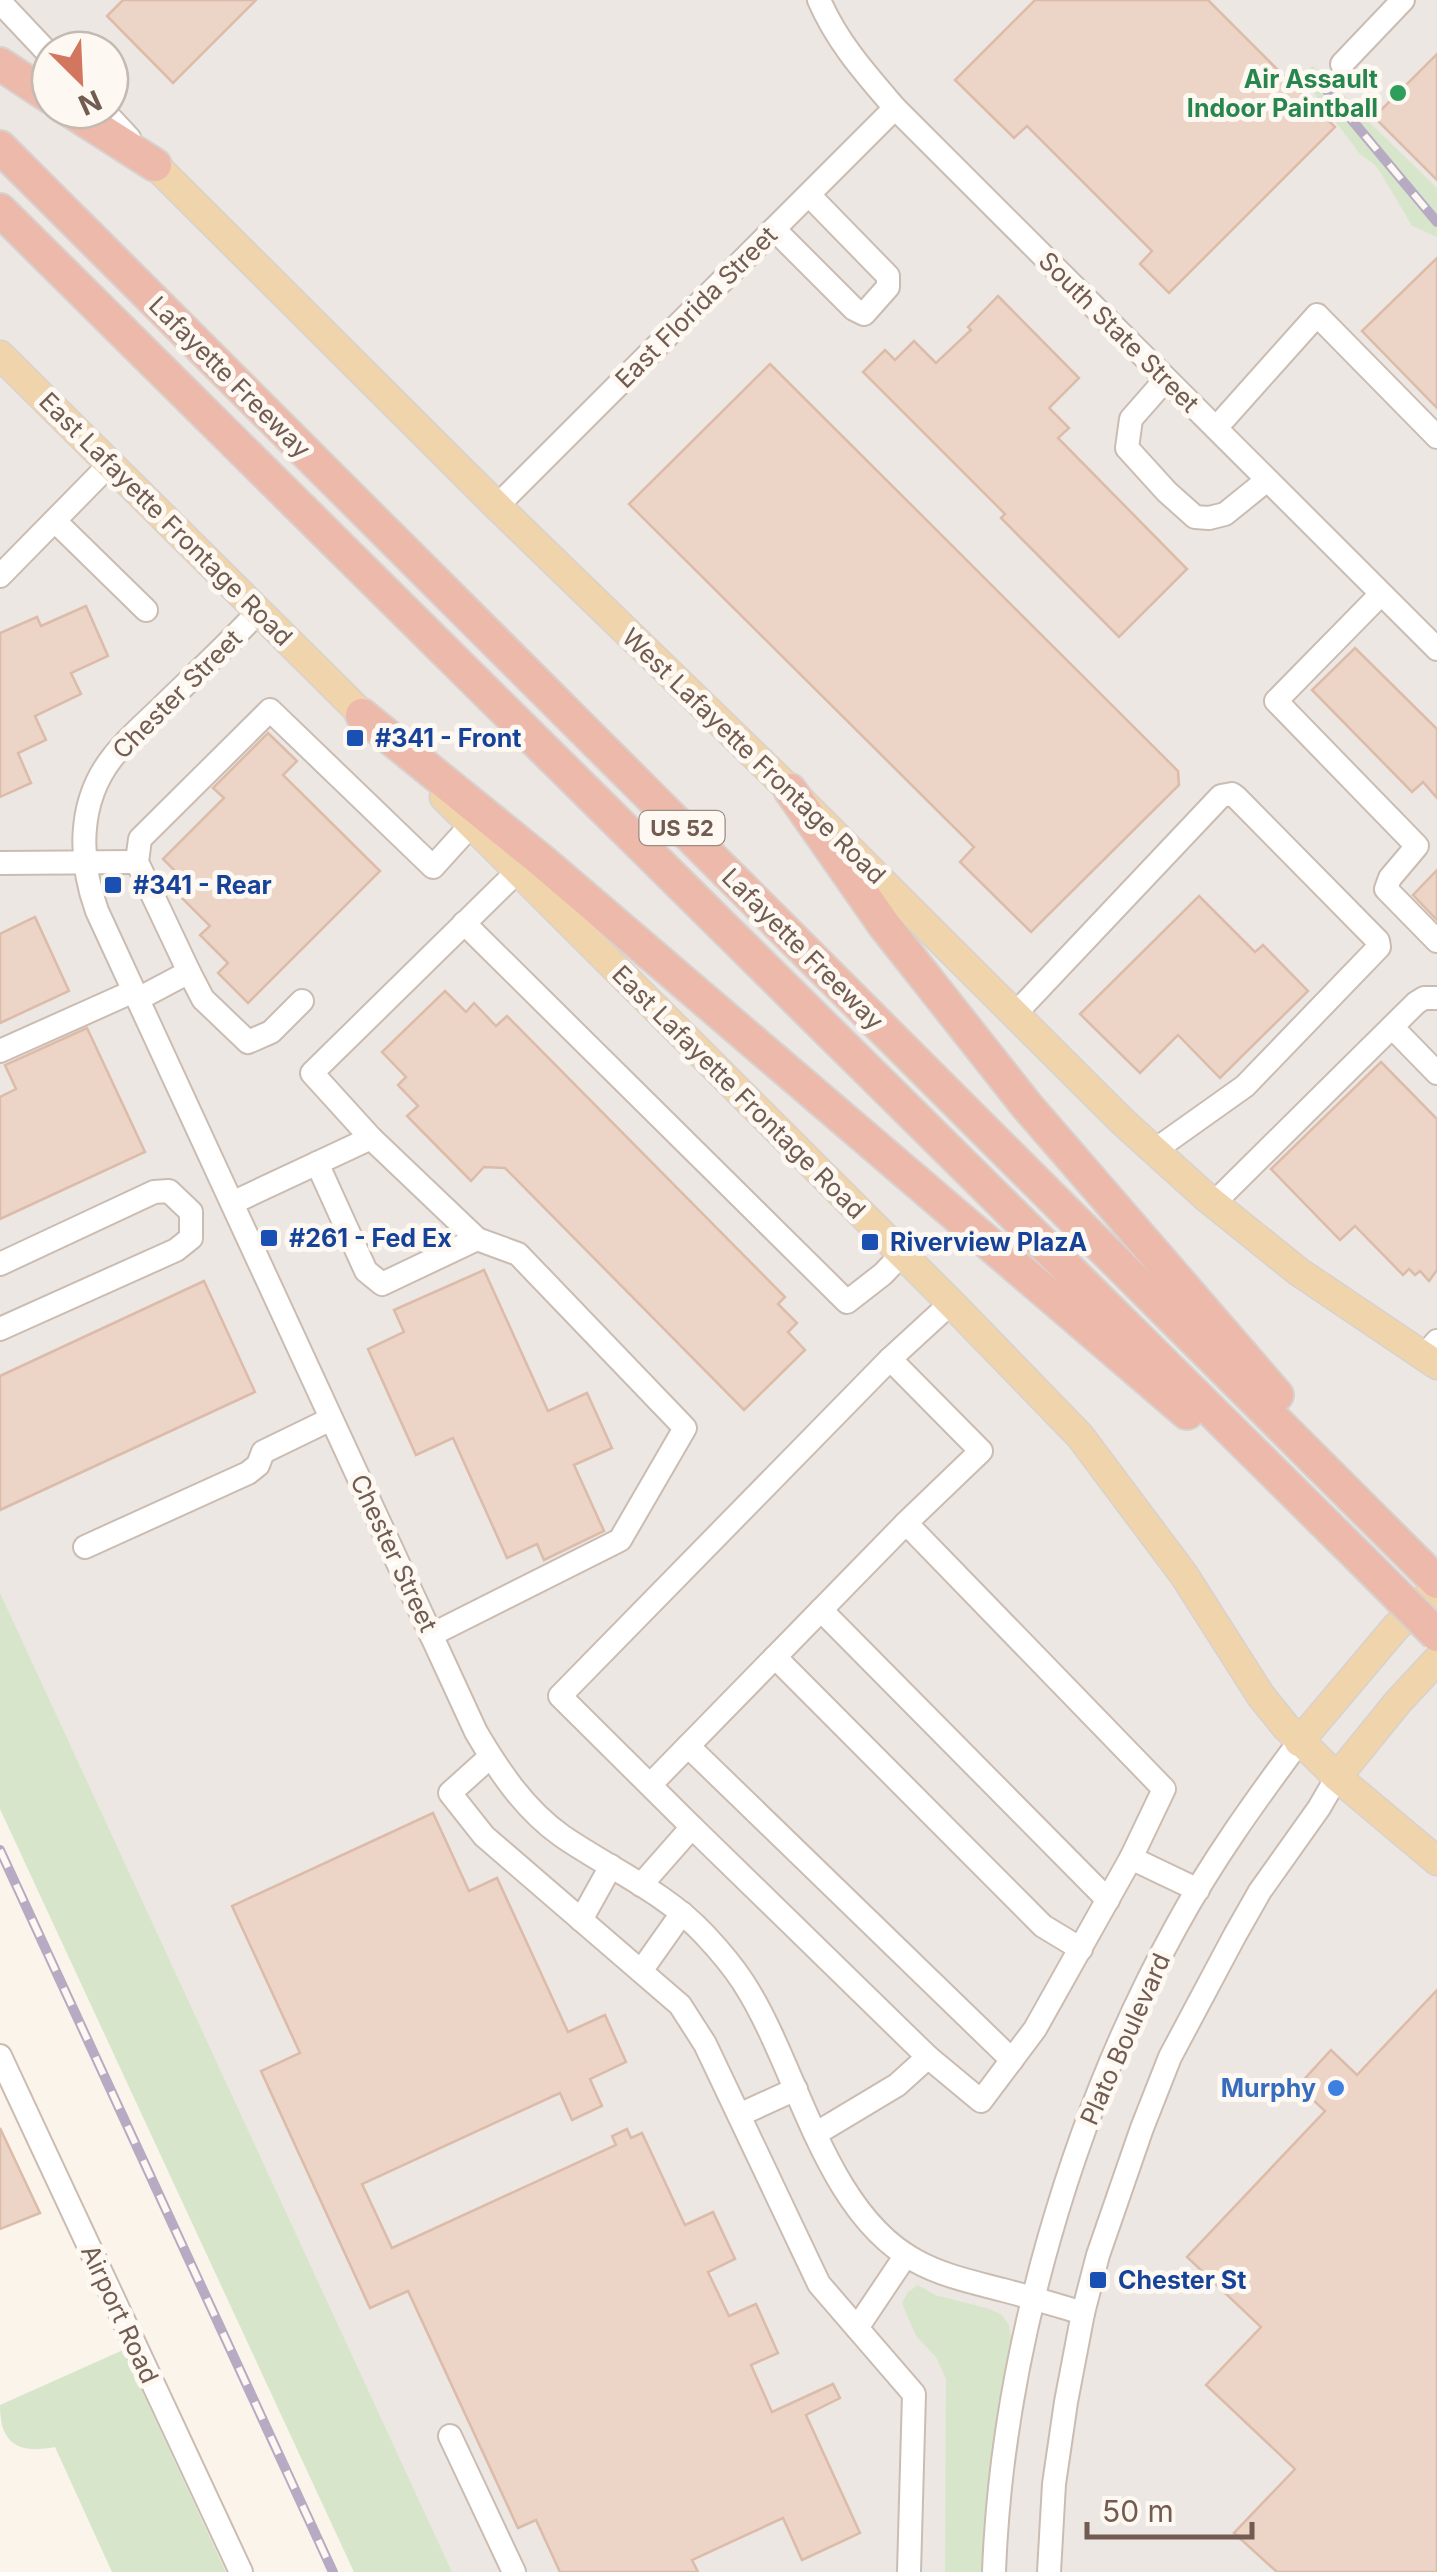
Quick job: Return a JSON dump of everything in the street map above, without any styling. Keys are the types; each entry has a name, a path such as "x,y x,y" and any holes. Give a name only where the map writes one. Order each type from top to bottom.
{"highway":[{"path":"0,64 30,84"},
{"path":"100,130 155,166"},
{"name":"Lafayette Freeway","path":"0,147 1437,1585"},
{"name":"Lafayette Freeway","path":"0,210 1437,1635"},
{"path":"362,715 526,863 1348,1546"},
{"path":"790,790 884,925 1027,1106 1264,1378 1374,1518"}],"main road":[{"name":"West Lafayette Frontage Road","path":"155,166 1155,1150 1299,1272 1432,1354"},
{"name":"East Lafayette Frontage Road","path":"0,355 471,824 526,863 1080,1436 1184,1574 1261,1696 1298,1742 1437,1862"},
{"name":"Plato Boulevard","path":"1298,1742 1437,1585"},
{"name":"Plato Boulevard","path":"1337,1777 1437,1660"}],"street":[{"name":"South State Street","path":"819,0 847,52 895,108 1436,646"},
{"path":"1342,64 1404,0"},
{"path":"0,2 30,33"},
{"name":"East Florida Street","path":"497,506 895,108"},
{"name":"West Lafayette Frontage Road","path":"122,130 155,166"},
{"path":"774,229 854,310 864,314 888,288 888,276 809,194"},
{"path":"1216,428 1318,315 1437,437"},
{"path":"1166,378 1131,419 1127,448 1168,492 1195,517 1209,518 1224,514 1267,480"},
{"path":"0,576 110,464"},
{"path":"54,521 146,610"},
{"path":"1381,594 1276,700 1417,846 1390,878 1386,889 1437,941"},
{"name":"Chester Street","path":"258,611 112,758 90,803 83,839 89,888 476,1732 514,1792 539,1817 682,1912 723,1954 744,1982 842,2185 874,2227 906,2255 940,2272 1083,2313"},
{"path":"302,1000 270,1032 248,1042 203,1000 137,862 140,840 270,710 433,867 471,824"},
{"path":"1015,1014 1221,796 1236,797 1378,940 1379,948 1245,1086 1155,1150"},
{"path":"0,863 137,862"},
{"path":"431,1635 620,1540 685,1428 518,1254 477,1239 371,1138 312,1073 526,863"},
{"path":"464,924 847,1302 902,1254"},
{"path":"0,1051 189,972"},
{"path":"1214,1203 1392,1027 1424,998 1437,998"},
{"path":"1392,1027 1437,1073"},
{"path":"191,1212 371,1138"},
{"path":"316,1163 366,1271 382,1284 477,1239"},
{"path":"0,1264 154,1192 169,1192 191,1212 191,1238 176,1250 0,1329"},
{"path":"906,1523 1164,1788 1132,1858 1035,2030 980,2102 928,2056 560,1696 890,1358 950,1303"},
{"path":"650,1785 981,1451 890,1358"},
{"path":"84,1547 248,1472 258,1465 263,1452 332,1418"},
{"path":"821,1610 1108,1900"},
{"path":"775,1657 1043,1926 1080,1949"},
{"name":"Plato Boulevard","path":"994,2572 1005,2454 1034,2298 1069,2174 1099,2090 1177,1925 1260,1794 1298,1742"},
{"path":"688,1746 1012,2060"},
{"path":"490,1757 450,1793 484,1836 680,2005 705,2044 819,2284 914,2394 909,2572"},
{"name":"Plato Boulevard","path":"1049,2572 1054,2484 1066,2402 1083,2313 1117,2200 1170,2057 1260,1892 1337,1777"},
{"path":"641,1885 692,1826"},
{"path":"1132,1858 1198,1890"},
{"path":"582,1920 611,1866"},
{"path":"641,1972 682,1912"},
{"name":"Airport Road","path":"0,2056 241,2572"},
{"path":"816,2133 896,2085 928,2056"},
{"path":"738,2115 796,2089"},
{"path":"857,2328 906,2255"},
{"path":"450,2436 514,2572"}],"shaded area":[{"path":"0,0 1437,0 1437,2572 393,2572 0,1751"}],"green space":[{"path":"1313,66 1437,188 1437,237 1412,226 1374,164 1360,154 1303,79 1303,74"},
{"path":"0,1593 452,2572 354,2572 0,1809"},
{"path":"918,2285 935,2295 990,2309 1002,2315 1009,2325 1012,2343 993,2455 984,2572 945,2572 946,2379 936,2357 916,2336 902,2303"},
{"path":"123,2350 226,2572 112,2572 55,2447 31,2449 8,2438 0,2405"}],"building":[{"path":"123,0 256,0 173,83 130,39 130,30 121,30 107,16"},
{"path":"1035,0 1208,0 1335,127 1169,293 1140,264 1152,251 1027,126 1014,138 955,80"},
{"path":"1437,54 1437,180 1374,117"},
{"path":"1437,258 1437,408 1362,331"},
{"path":"998,296 1079,378 1049,408 1069,428 1058,438 1187,569 1119,637 1001,518 1005,514 863,372 885,350 895,360 914,341 936,363 971,330 968,327"},
{"path":"770,364 1178,771 1179,785 1031,932 960,862 974,847 629,504"},
{"path":"86,606 108,656 71,673 81,694 35,716 46,740 18,753 31,783 0,797 0,633 37,617 41,626"},
{"path":"1355,648 1437,729 1437,798 1423,782 1412,792 1312,690"},
{"path":"268,733 297,761 283,775 380,871 248,1003 218,973 228,963 200,935 210,926 181,897 191,887 163,859 224,798 213,788"},
{"path":"1437,870 1437,920 1413,895"},
{"path":"1199,896 1255,952 1263,945 1308,991 1220,1078 1178,1035 1140,1073 1080,1014"},
{"path":"35,917 69,991 0,1023 0,934"},
{"path":"445,991 466,1012 474,1003 496,1026 507,1016 785,1297 778,1304 797,1323 788,1332 805,1350 744,1410 505,1168 484,1167 471,1181 407,1116 418,1106 398,1085 406,1077 382,1052"},
{"path":"87,1028 145,1152 0,1219 0,1097 16,1089 5,1065"},
{"path":"1381,1062 1437,1119 1437,1270 1429,1281 1420,1271 1415,1275 1409,1269 1403,1275 1355,1226 1340,1240 1271,1169"},
{"path":"484,1270 548,1411 587,1393 612,1448 574,1465 604,1531 544,1560 537,1544 507,1558 453,1438 416,1455 368,1349 404,1332 394,1310"},
{"path":"204,1281 255,1392 0,1510 0,1376"},
{"path":"433,1813 469,1891 497,1878 568,2032 605,2015 626,2062 590,2079 602,2106 572,2120 560,2093 362,2184 392,2248 616,2145 612,2136 627,2129 631,2138 642,2133 685,2225 713,2212 735,2259 708,2272 729,2316 756,2304 778,2353 751,2365 772,2412 833,2384 840,2398 806,2415 860,2533 802,2560 783,2518 692,2560 698,2572 560,2572 536,2520 518,2528 408,2291 370,2308 261,2071 300,2053 232,1906"},
{"path":"1437,1990 1437,2572 1277,2572 1234,2533 1295,2469 1206,2385 1261,2327 1187,2257 1325,2111 1298,2086 1331,2050 1357,2075"},
{"path":"0,2128 40,2213 0,2229"}],"railway":[{"path":"1316,77 1437,222"},
{"path":"0,1850 333,2572"}],"place":[{"name":"Air Assault Indoor Paintball","path":"1398,93"},
{"name":"#341 - Front","path":"355,738"},
{"name":"#341 - Rear","path":"113,885"},
{"name":"#261 - Fed Ex","path":"269,1238"},
{"name":"Riverview PlazA","path":"870,1242"},
{"name":"Murphy","path":"1336,2088"},
{"name":"Chester St","path":"1098,2280"}]}
